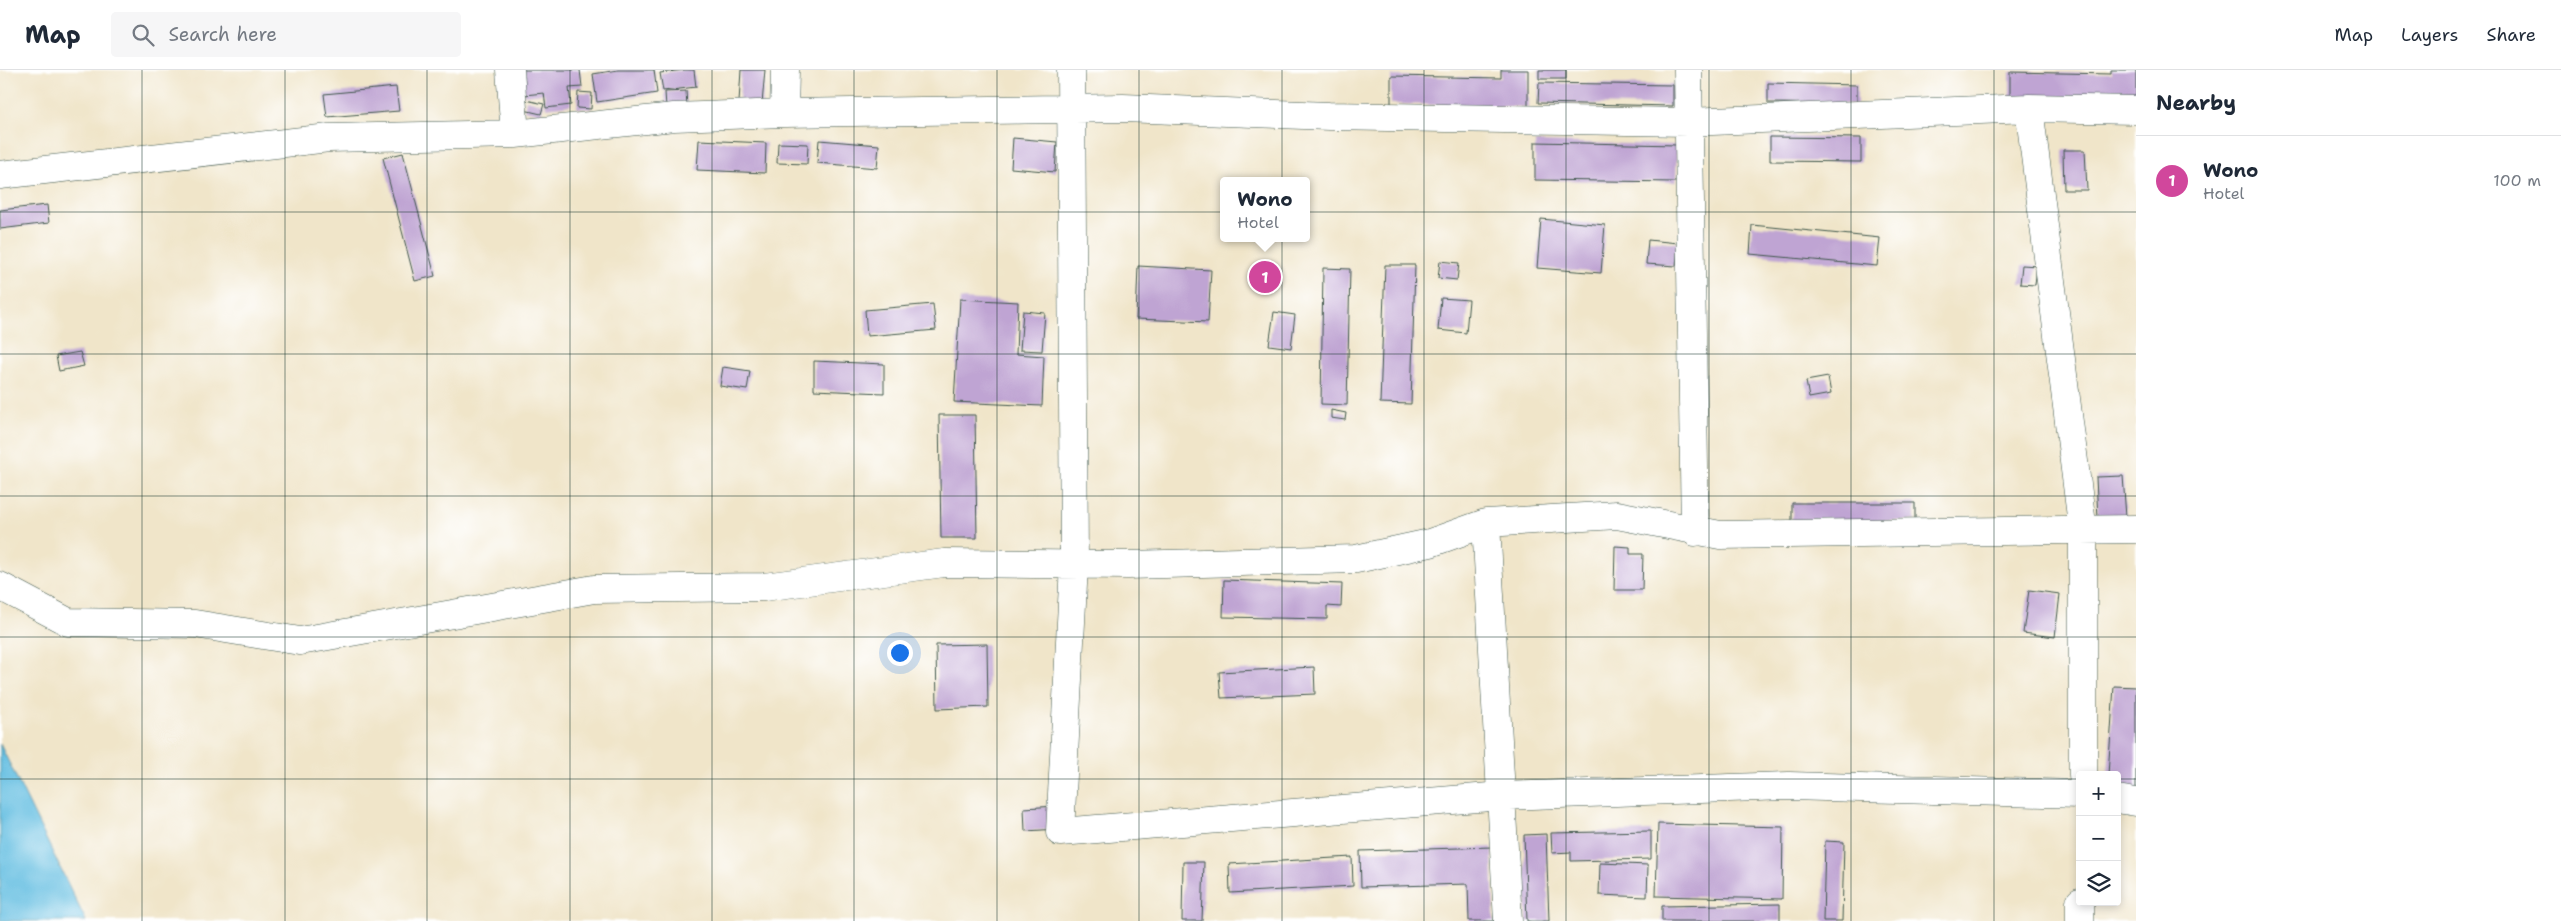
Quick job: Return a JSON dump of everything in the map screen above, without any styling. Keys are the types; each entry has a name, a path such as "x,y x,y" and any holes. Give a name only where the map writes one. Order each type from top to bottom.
{"street":[{"path":"510,70 515,134"},
{"path":"784,113 785,70"},
{"path":"1071,70 1070,108 1074,194 1074,564 1060,832 1502,796 1789,786 2076,794"},
{"path":"1688,70 1695,532"},
{"path":"0,175 329,138 515,134 674,116 1123,108 1329,116 1688,122 2029,108 2136,110"},
{"path":"2029,108 2083,532 2083,771"},
{"path":"0,586 68,622 195,624 300,641 594,589 764,586 944,563 1074,564 1356,559 1430,543 1486,523 1617,515 1695,532 1720,535 2136,530"},
{"path":"1486,523 1508,921"},
{"path":"2121,800 2136,802"},
{"path":"2080,906 2080,921"}],"water":[{"path":"0,744 86,921 0,921"}],"building":[{"path":"521,70 580,70 582,87 569,88 571,105 546,108 544,93 524,95"},
{"path":"618,70 654,70 657,93 597,102 593,74"},
{"path":"694,70 696,87 663,91 660,73"},
{"path":"741,70 765,70 762,104 739,102"},
{"path":"1501,70 1528,70 1528,107 1391,104 1391,76 1501,78"},
{"path":"1539,70 1566,70 1566,79 1539,79"},
{"path":"2111,70 2136,70 2136,104 2010,102 2010,72 2111,74"},
{"path":"1539,83 1673,85 1673,106 1538,103"},
{"path":"1768,83 1857,85 1857,104 1768,103"},
{"path":"396,87 399,111 327,117 324,94"},
{"path":"686,91 687,106 666,107 665,92"},
{"path":"578,92 592,93 591,109 577,108"},
{"path":"526,100 544,104 541,114 524,110"},
{"path":"1770,137 1861,138 1861,162 1770,161"},
{"path":"1013,138 1057,142 1055,172 1011,168"},
{"path":"699,140 766,143 765,173 697,170"},
{"path":"819,140 879,145 877,168 817,163"},
{"path":"1535,142 1677,145 1676,182 1535,180"},
{"path":"778,143 808,144 807,164 777,163"},
{"path":"2063,150 2085,150 2087,190 2064,190"},
{"path":"403,153 435,276 415,281 383,158"},
{"path":"47,205 49,223 0,229 0,210"},
{"path":"1541,219 1605,225 1601,273 1537,268"},
{"path":"1752,225 1880,238 1877,266 1750,254"},
{"path":"1648,240 1678,243 1676,266 1646,264"},
{"path":"1440,261 1459,263 1457,280 1438,278"},
{"path":"1385,265 1415,265 1411,404 1380,403"},
{"path":"2022,265 2037,266 2035,285 2020,284"},
{"path":"1138,266 1211,270 1208,322 1136,319"},
{"path":"1323,268 1350,269 1347,405 1321,404"},
{"path":"1441,298 1469,300 1466,333 1438,330"},
{"path":"960,299 1018,302 1016,354 1044,356 1042,406 954,402"},
{"path":"933,304 936,330 867,336 865,310"},
{"path":"1023,311 1045,313 1042,351 1020,350"},
{"path":"1274,312 1295,315 1291,348 1269,345"},
{"path":"80,352 84,366 59,371 56,356"},
{"path":"814,361 884,364 884,393 814,390"},
{"path":"723,367 750,371 747,390 720,386"},
{"path":"1828,377 1831,394 1809,398 1806,381"},
{"path":"1331,410 1346,413 1345,420 1331,418"},
{"path":"939,415 975,415 977,538 941,538"},
{"path":"2123,476 2126,517 2098,519 2096,477"},
{"path":"1792,503 1915,503 1915,521 1792,521"},
{"path":"1615,546 1630,547 1630,554 1643,554 1642,590 1614,590"},
{"path":"1224,580 1342,584 1341,607 1327,606 1327,619 1223,617"},
{"path":"2029,590 2060,594 2055,637 2023,633"},
{"path":"987,644 988,707 937,709 936,645"},
{"path":"1314,667 1315,694 1221,698 1219,672"},
{"path":"2114,686 2136,687 2136,804 2121,803 2121,771 2108,771"},
{"path":"1057,806 1059,829 1025,831 1024,808"},
{"path":"1658,824 1783,827 1782,899 1656,896"},
{"path":"1651,831 1651,859 1571,861 1571,852 1552,853 1551,833"},
{"path":"1546,834 1549,921 1527,921 1524,835"},
{"path":"1825,841 1844,842 1842,921 1823,921"},
{"path":"1492,847 1494,921 1469,921 1468,884 1361,887 1360,851"},
{"path":"1352,857 1353,886 1230,893 1229,864"},
{"path":"1183,862 1204,862 1202,921 1182,921"},
{"path":"1600,863 1648,865 1647,897 1599,895"},
{"path":"1780,904 1780,921 1662,921 1662,906"}],"place":[{"name":"Wono","path":"1265,277"}]}
